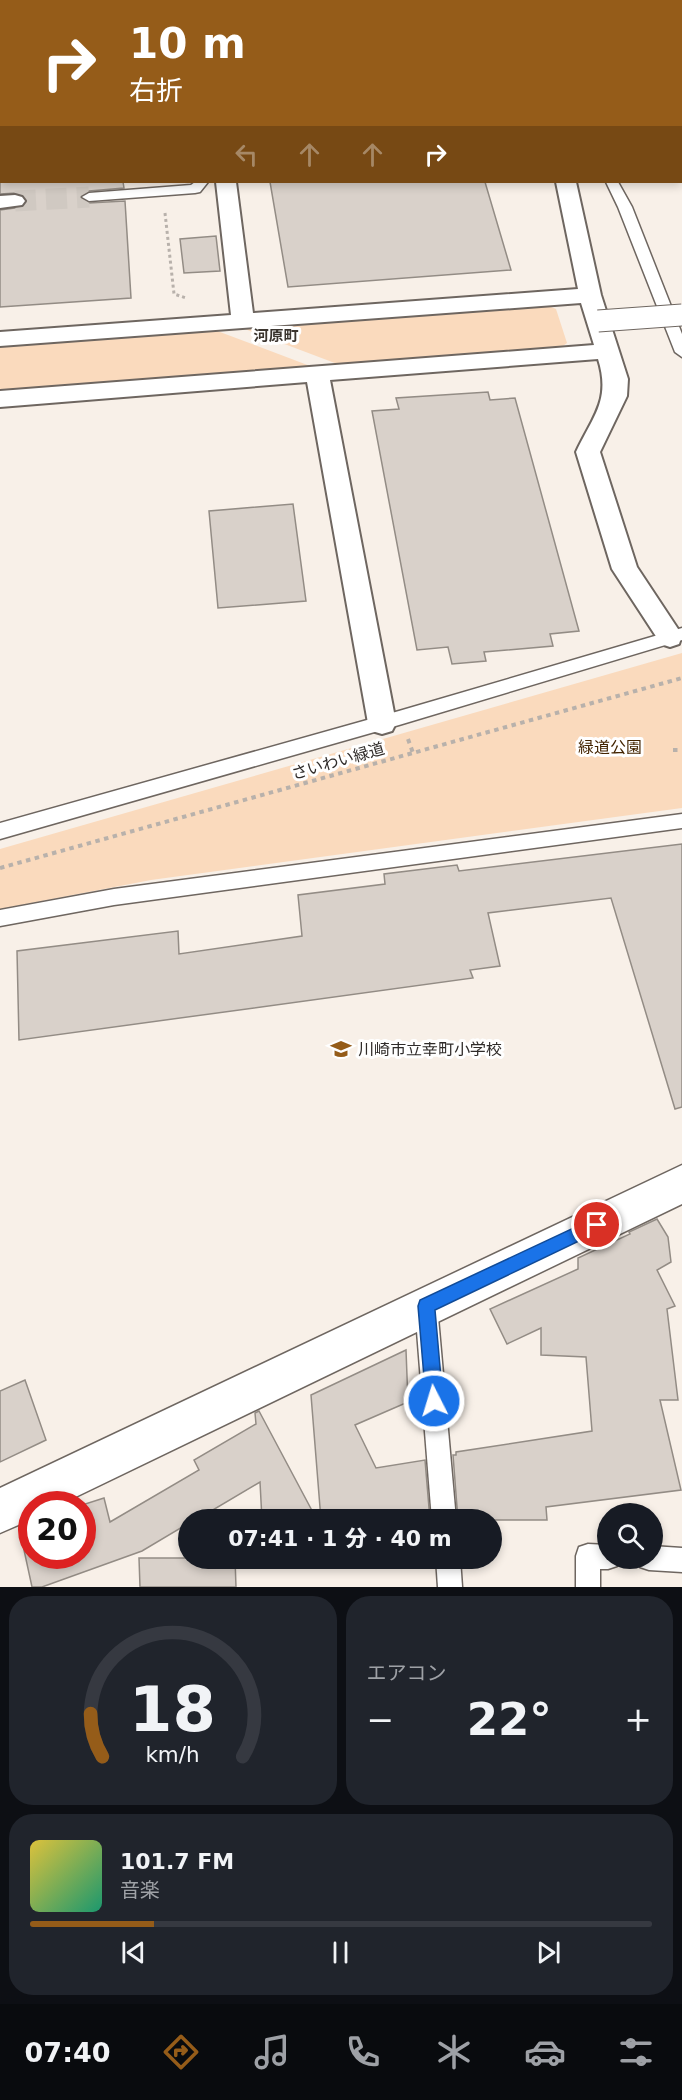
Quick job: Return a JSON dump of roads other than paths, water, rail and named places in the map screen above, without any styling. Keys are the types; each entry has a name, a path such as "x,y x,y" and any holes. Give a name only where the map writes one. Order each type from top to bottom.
{"street":[{"path":"226,183 243,321"},
{"path":"548,183 568,188 590,295 616,378 615,396 588,452 625,569 676,636"},
{"path":"0,339 590,295"},
{"path":"598,321 682,315"},
{"path":"0,399 608,351"},
{"path":"317,374 382,723"},
{"path":"0,1511 682,1184"}],"lane":[{"path":"89,196 195,189 201,183"},
{"path":"613,183 625,207 682,352"},
{"path":"0,831 382,723 676,636"},
{"path":"0,918 114,897 682,821"},
{"path":"426,1306 443,1509"},
{"path":"588,1587 588,1556 597,1556"},
{"path":"663,1559 682,1560"},
{"path":"449,1569 450,1587"}],"tunnel":[{"path":"15,201 89,197"}],"place":[{"name":"川崎市立幸町小学校","path":"341,1049"}],"district":[{"name":"河原町","path":"276,336"}],"park label":[{"name":"緑道公園","path":"610,747"}]}
